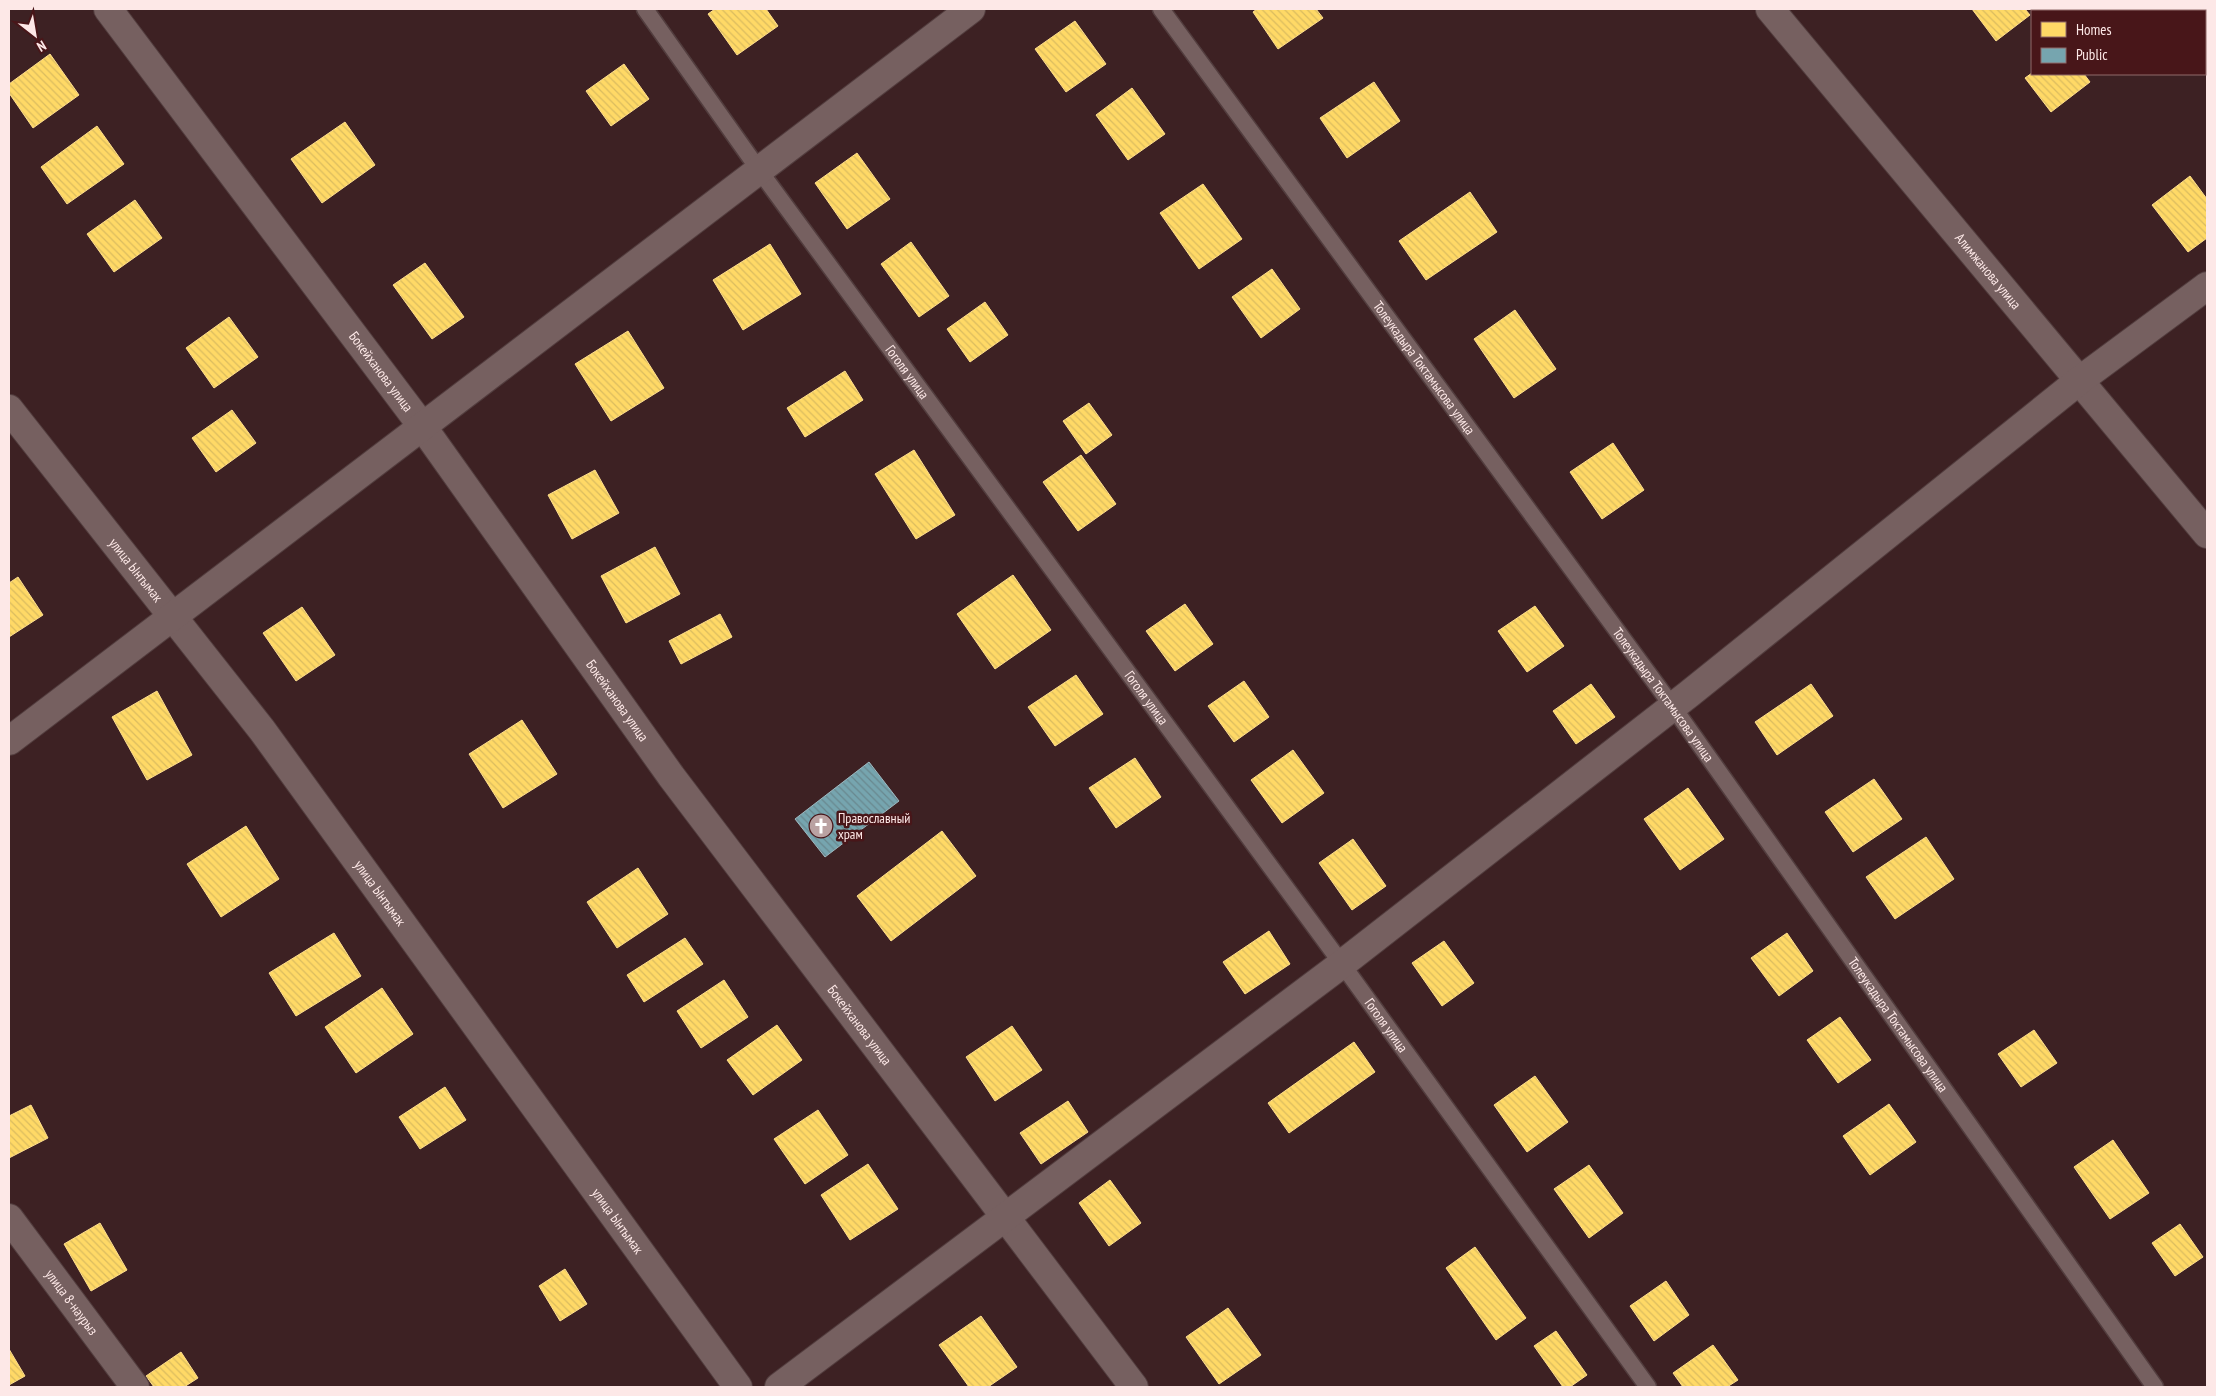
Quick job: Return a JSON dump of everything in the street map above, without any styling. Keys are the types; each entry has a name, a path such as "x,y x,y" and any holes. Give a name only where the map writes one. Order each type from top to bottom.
{"street":[{"name":"Бокейханова улица","path":"108,9 422,426 671,776 1134,1387"},
{"path":"9,740 971,9"},
{"name":"Алимжанова улица","path":"1770,9 2207,534"},
{"path":"779,1387 1342,964 1672,707 2080,380 2207,286"},
{"name":"улица Ынтымак","path":"9,409 262,730 738,1387"},
{"name":"улица 8-наурыз","path":"9,1218 135,1387"}],"lane":[{"name":"Гоголя улица","path":"645,9 760,170 1342,964 1648,1387"},
{"name":"Толеукадыра Токтамысова улица","path":"1161,9 1672,707 2155,1387"}],"building: Homes":[{"path":"715,9 766,9 778,26 737,55 708,14"},
{"path":"1257,9 1316,9 1323,18 1278,49 1253,12"},
{"path":"1972,9 2025,9 2030,15 1996,41"},
{"path":"1075,21 1106,64 1066,92 1035,49"},
{"path":"50,54 79,95 33,128 9,93 9,84"},
{"path":"624,64 649,99 611,126 586,91"},
{"path":"2031,74 2085,75 2090,82 2051,112 2025,78"},
{"path":"1374,82 1400,121 1347,158 1320,118"},
{"path":"1132,88 1165,134 1128,160 1096,115"},
{"path":"345,122 375,165 322,203 291,159"},
{"path":"97,126 124,164 67,204 41,167"},
{"path":"857,153 890,199 847,229 815,183"},
{"path":"2190,176 2207,199 2207,238 2188,252 2152,205"},
{"path":"1203,184 1242,239 1199,269 1160,213"},
{"path":"1470,192 1497,232 1426,280 1399,241"},
{"path":"135,200 162,238 114,272 87,234"},
{"path":"911,242 949,296 919,317 881,264"},
{"path":"770,244 801,294 743,330 713,280"},
{"path":"425,263 464,317 432,339 393,285"},
{"path":"1272,269 1300,309 1261,338 1232,297"},
{"path":"985,302 1008,335 970,362 947,329"},
{"path":"1515,310 1556,369 1514,398 1474,339"},
{"path":"229,317 258,357 214,388 186,348"},
{"path":"628,331 664,388 611,421 575,364"},
{"path":"845,371 863,400 805,437 787,408"},
{"path":"1089,403 1112,435 1086,454 1063,421"},
{"path":"232,410 256,443 216,472 192,438"},
{"path":"1613,443 1644,490 1602,519 1570,472"},
{"path":"914,450 955,515 916,539 875,474"},
{"path":"1081,455 1116,504 1078,531 1043,482"},
{"path":"595,470 619,513 572,539 548,495"},
{"path":"655,547 680,594 626,623 601,576"},
{"path":"1013,575 1051,630 995,669 957,614"},
{"path":"18,577 43,615 9,637 9,583"},
{"path":"1185,604 1213,644 1175,671 1146,631"},
{"path":"1535,606 1564,646 1527,672 1498,631"},
{"path":"302,607 335,655 296,681 263,633"},
{"path":"720,614 732,637 681,664 669,641"},
{"path":"1076,675 1103,714 1055,746 1028,707"},
{"path":"1244,681 1269,717 1234,742 1208,706"},
{"path":"1591,684 1615,717 1576,744 1553,711"},
{"path":"1811,684 1833,716 1777,755 1755,722"},
{"path":"157,691 192,755 147,780 112,717"},
{"path":"522,720 557,774 503,808 469,754"},
{"path":"1293,750 1324,793 1282,823 1251,780"},
{"path":"1135,758 1161,797 1116,828 1089,788"},
{"path":"1874,779 1902,819 1853,852 1825,812"},
{"path":"1688,788 1724,839 1680,870 1644,819"},
{"path":"246,826 279,879 221,917 187,864"},
{"path":"942,831 976,876 891,941 857,896"},
{"path":"1926,837 1954,879 1895,919 1866,877"},
{"path":"1353,839 1386,886 1352,910 1319,863"},
{"path":"638,868 668,914 617,948 587,902"},
{"path":"1269,931 1290,964 1245,994 1223,962"},
{"path":"334,933 361,976 296,1016 269,973"},
{"path":"1787,933 1813,971 1779,996 1751,958"},
{"path":"685,938 703,964 644,1002 627,975"},
{"path":"1444,941 1474,983 1442,1006 1412,963"},
{"path":"724,980 748,1017 701,1048 677,1011"},
{"path":"382,988 413,1034 356,1073 325,1027"},
{"path":"1840,1017 1871,1060 1838,1083 1807,1040"},
{"path":"777,1025 802,1060 753,1095 727,1060"},
{"path":"1012,1026 1042,1070 995,1101 966,1057"},
{"path":"2034,1030 2057,1063 2021,1087 1998,1054"},
{"path":"1354,1042 1375,1072 1289,1133 1268,1103"},
{"path":"1535,1076 1568,1122 1527,1152 1494,1105"},
{"path":"445,1087 466,1120 420,1149 399,1117"},
{"path":"1068,1101 1088,1132 1041,1164 1020,1133"},
{"path":"1889,1104 1916,1142 1870,1175 1843,1136"},
{"path":"31,1105 48,1138 9,1158 9,1116"},
{"path":"818,1110 848,1155 805,1184 774,1139"},
{"path":"2113,1140 2149,1193 2110,1219 2074,1167"},
{"path":"868,1164 898,1209 850,1240 821,1195"},
{"path":"1589,1165 1623,1213 1589,1238 1554,1189"},
{"path":"1110,1180 1141,1223 1109,1246 1079,1203"},
{"path":"100,1223 127,1270 91,1291 64,1244"},
{"path":"2180,1224 2203,1257 2175,1276 2152,1243"},
{"path":"1475,1247 1526,1318 1496,1340 1446,1268"},
{"path":"565,1269 587,1304 560,1321 539,1286"},
{"path":"1666,1281 1689,1315 1654,1341 1630,1306"},
{"path":"1228,1308 1261,1355 1219,1384 1186,1337"},
{"path":"981,1316 1017,1367 988,1387 969,1387 939,1345"},
{"path":"1556,1331 1587,1375 1570,1387 1563,1387 1534,1346"},
{"path":"1713,1345 1738,1380 1727,1387 1683,1387 1673,1373"},
{"path":"9,1349 25,1376 9,1385"},
{"path":"181,1352 198,1378 184,1387 154,1387 146,1376"}],"building: Public":[{"path":"869,762 899,801 825,857 795,819"}],"place":[{"name":"Православный храм","path":"821,826"}]}
